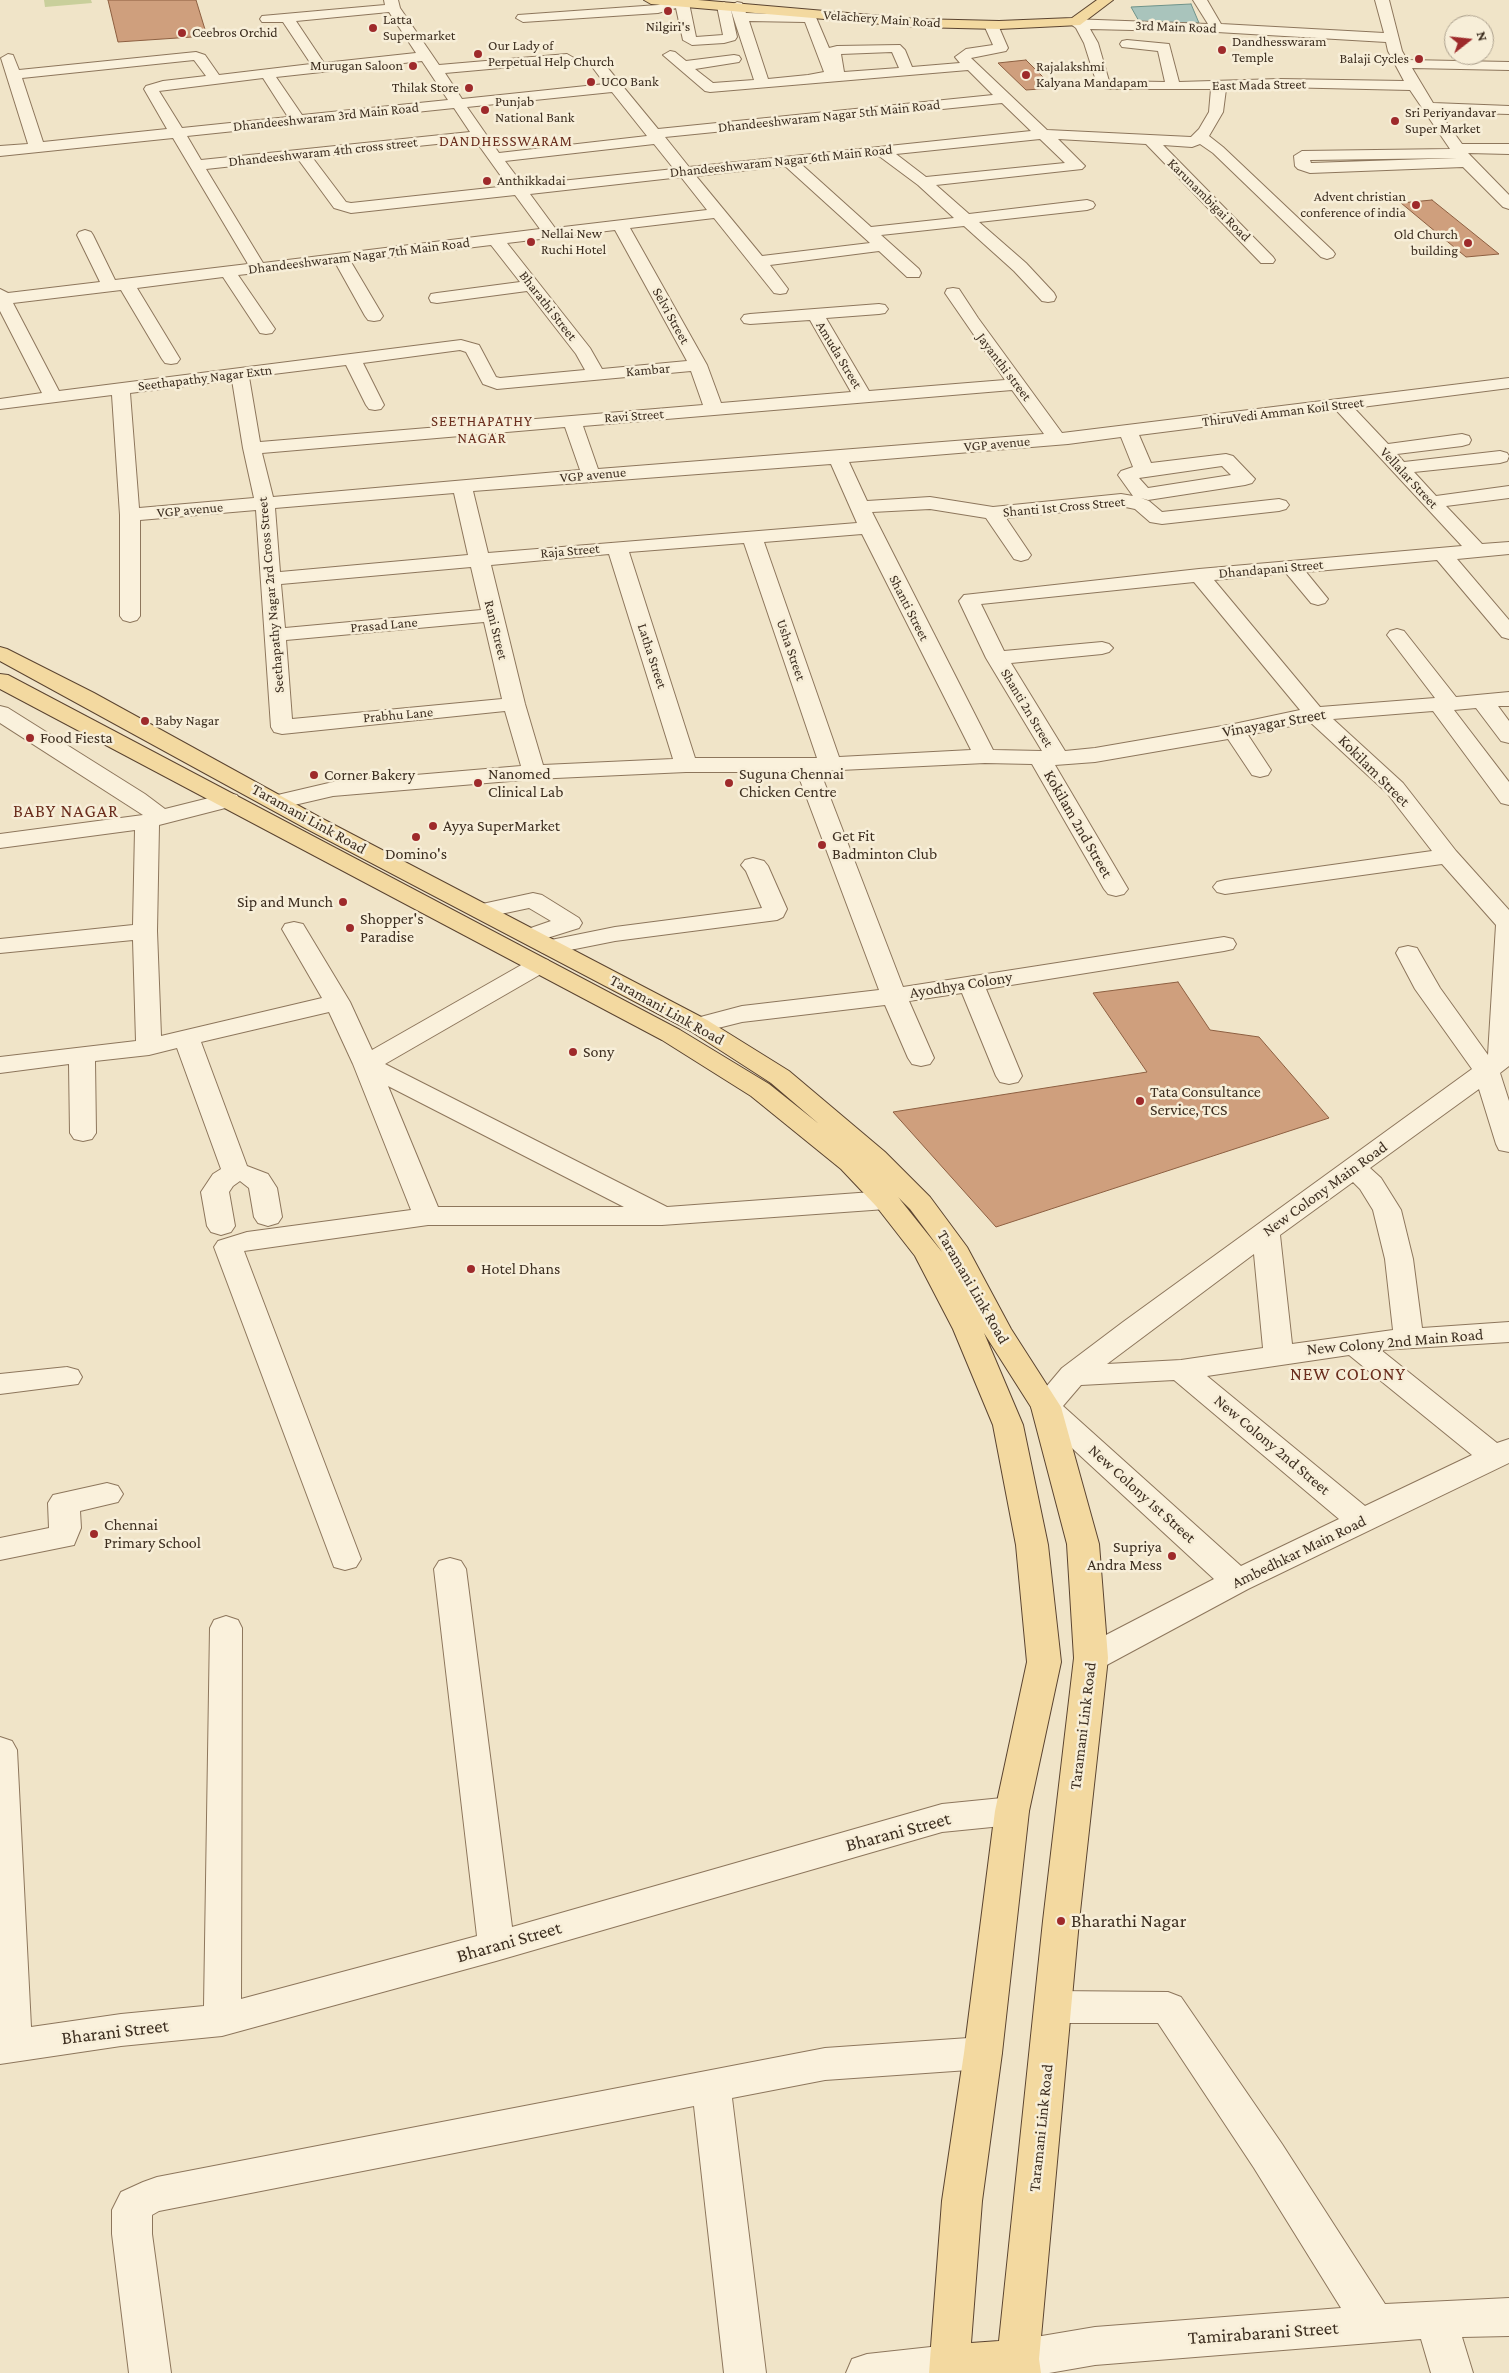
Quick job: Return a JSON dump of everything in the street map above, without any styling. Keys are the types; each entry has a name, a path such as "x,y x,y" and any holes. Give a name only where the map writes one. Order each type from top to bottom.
{"main road":[{"name":"Velachery Main Road","path":"651,0 917,23 991,25 1078,23"},
{"path":"1078,23 1106,0"},
{"name":"Taramani Link Road","path":"0,654 482,911 540,949"},
{"path":"3,682 33,671"},
{"name":"Taramani Link Road","path":"3,682 229,800 540,949 687,1031 780,1077 875,1158 920,1203 953,1247 997,1330 1046,1407 1083,1544 1091,1658 1086,1714 1078,1754 1019,2366"},
{"name":"Taramani Link Road","path":"687,1031 851,1163 886,1200 928,1253 968,1329 1008,1425 1032,1545 1044,1662 1012,1811 983,2053 962,2201 950,2369"},
{"path":"950,2369 1019,2366"}],"street":[{"path":"1200,0 1217,28"},
{"path":"1382,0 1392,38 1402,64 1414,86 1461,154 1509,204"},
{"path":"523,18 658,9 680,2 690,40 692,41 730,37 734,8"},
{"path":"267,19 392,4 480,135 551,233"},
{"path":"734,8 810,18 832,75 761,85"},
{"path":"734,8 761,85"},
{"path":"287,17 320,68"},
{"path":"1078,23 1091,43 1164,47 1174,86"},
{"name":"3rd Main Road","path":"1078,23 1217,28 1392,38"},
{"path":"967,61 971,52 1001,48 991,25"},
{"name":"East Mada Street","path":"1091,43 1103,84 1174,86 1279,83 1414,86"},
{"path":"837,76 833,51 838,50 895,48 898,50 907,71"},
{"path":"670,55 710,88 907,71 967,61"},
{"path":"12,75 192,56 200,58 216,79"},
{"path":"258,268 151,89 158,86 216,79 426,56"},
{"path":"8,57 14,100 37,147"},
{"path":"436,70 567,58"},
{"path":"683,66 734,59"},
{"path":"923,182 1076,166 967,61"},
{"path":"597,64 780,288"},
{"path":"1402,64 1509,66"},
{"path":"267,74 298,120"},
{"path":"1219,85 1216,112 1196,140 1218,150 1327,254"},
{"name":"Dhandeeshwaram 3rd Main Road","path":"0,151 615,87"},
{"name":"Dhandeeshwaram Nagar 5th Main Road","path":"496,158 792,120 1004,98"},
{"path":"1429,107 1509,110"},
{"path":"779,108 792,120"},
{"name":"Dhandeeshwaram Nagar 6th Main Road","path":"302,154 344,208 1042,134 1097,136 1151,141 1196,140"},
{"name":"Dhandeeshwaram 4th cross street","path":"196,165 480,135"},
{"name":"Karunambigai Road","path":"1151,141 1267,260"},
{"path":"1461,154 1302,156 1303,166 1310,168 1509,150"},
{"path":"882,151 923,182 967,220 1020,267 1048,297"},
{"path":"788,161 913,273"},
{"path":"868,232 1087,205"},
{"name":"Dhandeeshwaram Nagar 7th Main Road","path":"1,297 118,285 718,213"},
{"name":"Selvi Street","path":"620,225 698,366 714,410"},
{"path":"85,235 171,359"},
{"name":"Bharathi Street","path":"496,240 584,352 597,375"},
{"path":"757,262 884,246"},
{"path":"342,258 374,316"},
{"path":"227,271 266,329"},
{"path":"437,298 532,285"},
{"name":"Jayanthi street","path":"953,292 970,320 1057,439"},
{"path":"1,297 53,397"},
{"path":"750,320 879,309"},
{"name":"Amuda Street","path":"815,314 864,397"},
{"name":"Kambar","path":"409,352 461,345 469,346 479,358 489,380 497,384 698,366"},
{"name":"Seethapathy Nagar Extn","path":"0,404 409,352"},
{"path":"352,359 375,405"},
{"name":"Seethapathy Nagar 2rd Cross Street","path":"240,374 252,448 265,504 282,727"},
{"name":"ThiruVedi Amman Koil Street","path":"1057,439 1509,383"},
{"name":"Ravi Street","path":"252,448 1017,384"},
{"path":"121,388 130,515 130,616"},
{"name":"Vellalar Street","path":"1341,405 1477,551"},
{"path":"572,420 591,475"},
{"path":"1128,431 1144,470"},
{"name":"VGP avenue","path":"130,515 591,475 838,458 1057,439"},
{"path":"1384,450 1462,440"},
{"path":"1401,468 1500,457"},
{"name":"Shanti Street","path":"838,458 869,528 985,756"},
{"path":"1226,460 1246,479 1143,494 1137,490 1128,474 1144,470 1226,460"},
{"name":"Rani Street","path":"462,487 514,704 534,772"},
{"path":"1432,502 1509,492"},
{"name":"Shanti 1st Cross Street","path":"860,507 930,503 993,513 1131,500 1142,505 1157,518 1162,518 1279,505"},
{"name":"Shanti 1st Cross Street","path":"993,513 1021,555"},
{"name":"Raja Street","path":"271,579 617,547 869,528"},
{"name":"Usha Street","path":"752,537 830,763"},
{"name":"Latha Street","path":"617,547 686,765"},
{"name":"Dhandapani Street","path":"969,601 975,598 1034,591 1509,548"},
{"path":"1442,554 1509,633"},
{"path":"1292,568 1318,599"},
{"name":"Kokilam Street","path":"1199,575 1314,714 1369,762 1395,788 1448,856 1508,924"},
{"name":"Shanti 2n Street","path":"969,601 1049,758"},
{"name":"Prasad Lane","path":"275,635 492,615"},
{"path":"1397,635 1509,798"},
{"name":"Shanti 2n Street","path":"997,658 1102,648"},
{"name":"Vinayagar Street","path":"277,802 333,789 534,772 686,765 806,765 985,756 1049,758 1095,755 1234,731 1314,714 1509,699"},
{"path":"1483,702 1509,736"},
{"name":"Prabhu Lane","path":"282,727 514,704"},
{"path":"0,713 137,799 154,819 145,931 149,1047"},
{"path":"1234,731 1260,770"},
{"name":"Kokilam 2nd Street","path":"1049,758 1116,889"},
{"path":"806,765 894,996 921,1058"},
{"path":"0,841 154,819 229,800"},
{"path":"1225,887 1448,856"},
{"path":"540,949 603,936 768,915 774,912 775,909 756,866 753,865"},
{"path":"482,911 528,899 537,901 570,923 603,936"},
{"path":"366,1064 540,949 570,923"},
{"path":"1508,924 1499,1063 1509,1144"},
{"path":"294,929 337,1002 366,1064 428,1216"},
{"path":"0,946 145,931"},
{"name":"Ayodhya Colony","path":"687,1031 742,1014 894,996 1224,944"},
{"path":"1408,953 1433,996 1499,1063"},
{"path":"971,984 1009,1076"},
{"path":"0,1064 149,1047 337,1002"},
{"path":"187,1039 236,1172"},
{"path":"82,1055 84,1133"},
{"name":"New Colony Main Road","path":"1046,1407 1073,1375 1266,1231 1499,1063"},
{"path":"366,1064 662,1216"},
{"path":"1353,1168 1371,1184 1388,1210 1399,1259 1408,1338"},
{"path":"221,1226 215,1192 223,1180 236,1172 247,1174 258,1180 263,1188 268,1217"},
{"path":"345,1559 228,1247 247,1241 428,1216 662,1216 886,1200"},
{"path":"1266,1231 1278,1354"},
{"name":"New Colony 2nd Main Road","path":"1073,1375 1181,1370 1354,1344 1408,1338 1509,1332"},
{"path":"1354,1344 1502,1454"},
{"name":"New Colony 2nd Street","path":"1181,1370 1362,1521"},
{"path":"0,1384 67,1377"},
{"name":"New Colony 1st Street","path":"1046,1407 1237,1581"},
{"name":"Ambedhkar Main Road","path":"1091,1658 1237,1581 1502,1454"},
{"path":"0,1549 63,1537 66,1528 64,1503 107,1494"},
{"path":"450,1569 496,1946"},
{"path":"222,2020 226,1628"},
{"path":"0,1750 7,2047"},
{"name":"Bharani Street","path":"7,2047 222,2020 496,1946 942,1818 1012,1811"},
{"path":"1053,2007 1168,2008 1268,2156 1375,2325"},
{"path":"150,2373 132,2234 132,2210 135,2204 157,2194 826,2064 983,2053"},
{"path":"711,2085 745,2373"},
{"name":"Tamirabarani Street","path":"1019,2366 1095,2346 1436,2319 1509,2317"},
{"path":"1436,2319 1452,2373"},
{"path":"867,2373 950,2369"}],"green space":[{"path":"44,0 91,0 92,3 45,7"}],"water":[{"path":"1191,4 1199,23 1140,23 1131,7"}],"building":[{"path":"108,0 196,0 207,36 118,42"},
{"name":"Rajalakshmi Kalyana Mandapam","path":"1026,60 1054,88 1026,90 998,63"},
{"path":"1432,200 1499,254 1466,257 1401,203"},
{"name":"Tata Consultance Service, TCS","path":"1178,982 1210,1030 1259,1037 1329,1118 996,1227 893,1112 1147,1072 1093,993"}],"place":[{"name":"Nilgiri's","path":"668,11"},
{"name":"Latta Supermarket","path":"373,28"},
{"name":"Ceebros Orchid","path":"182,33"},
{"name":"Dandhesswaram Temple","path":"1222,50"},
{"name":"Our Lady of Perpetual Help Church","path":"478,54"},
{"name":"Balaji Cycles","path":"1419,59"},
{"name":"Murugan Saloon","path":"413,66"},
{"name":"Rajalakshmi Kalyana Mandapam","path":"1026,75"},
{"name":"UCO Bank","path":"591,82"},
{"name":"Thilak Store","path":"469,88"},
{"name":"Punjab National Bank","path":"485,110"},
{"name":"Sri Periyandavar Super Market","path":"1395,121"},
{"name":"Anthikkadai","path":"487,181"},
{"name":"Advent christian conference of india","path":"1416,205"},
{"name":"Nellai New Ruchi Hotel","path":"531,242"},
{"name":"Old Church building","path":"1468,243"},
{"name":"Baby Nagar","path":"145,721"},
{"name":"Food Fiesta","path":"30,738"},
{"name":"Corner Bakery","path":"314,775"},
{"name":"Nanomed Clinical Lab","path":"478,783"},
{"name":"Suguna Chennai Chicken Centre","path":"729,783"},
{"name":"Ayya SuperMarket","path":"433,826"},
{"name":"Domino's","path":"416,837"},
{"name":"Get Fit Badminton Club","path":"822,845"},
{"name":"Sip and Munch","path":"343,902"},
{"name":"Shopper's Paradise","path":"350,928"},
{"name":"Sony","path":"573,1052"},
{"name":"Tata Consultance Service, TCS","path":"1140,1101"},
{"name":"Hotel Dhans","path":"471,1269"},
{"name":"Chennai Primary School","path":"94,1534"},
{"name":"Supriya Andra Mess","path":"1172,1556"},
{"name":"Bharathi Nagar","path":"1061,1921"}],"district":[{"name":"DANDHESSWARAM","path":"506,141"},
{"name":"SEETHAPATHY NAGAR","path":"482,430"},
{"name":"BABY NAGAR","path":"66,811"},
{"name":"NEW COLONY","path":"1348,1374"}]}
